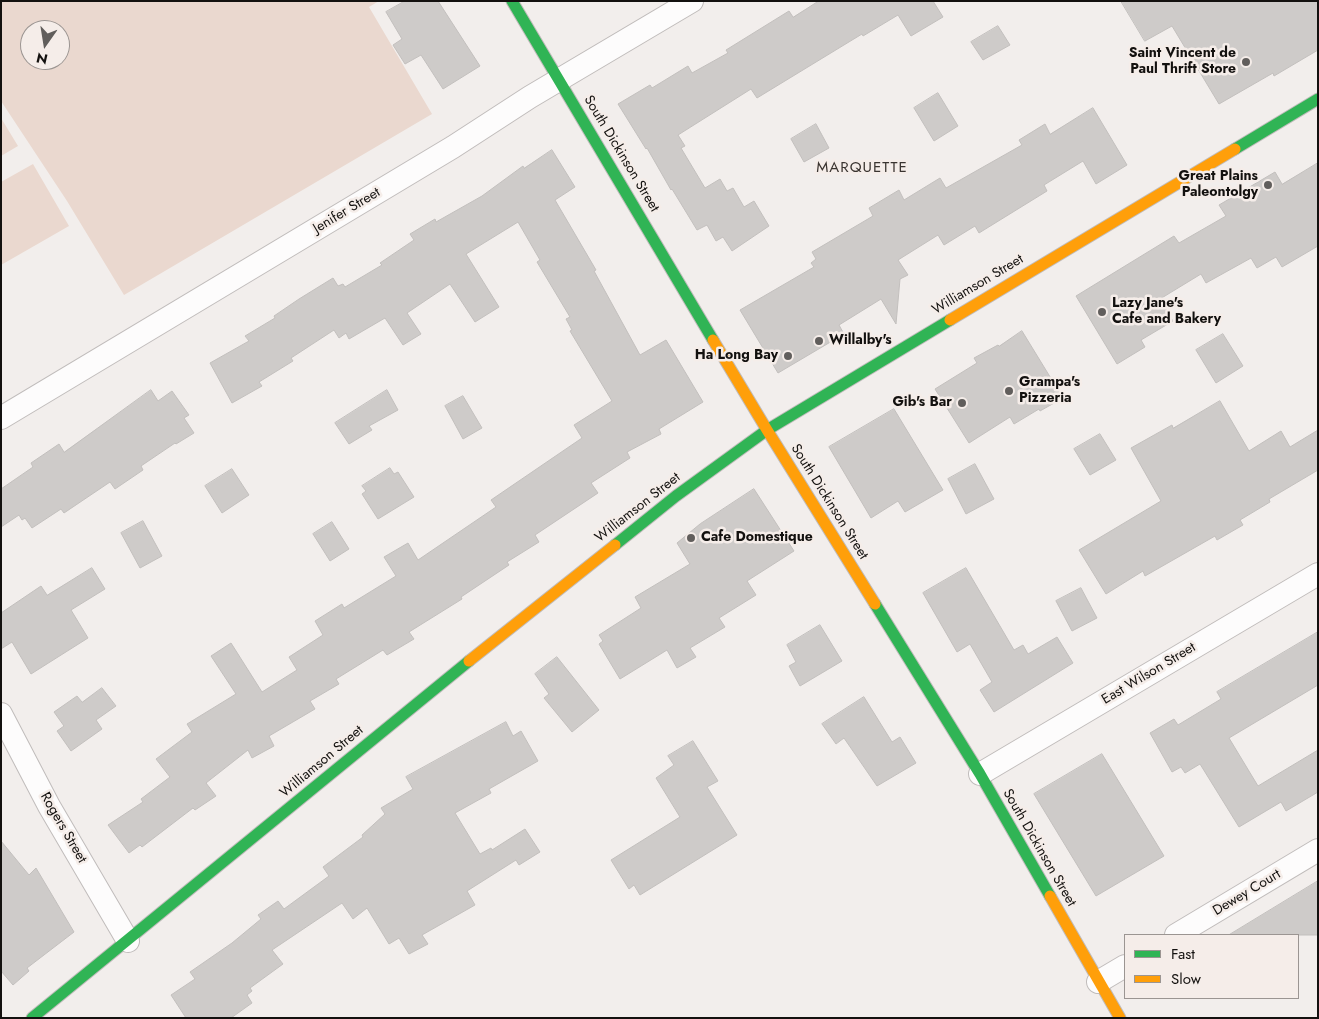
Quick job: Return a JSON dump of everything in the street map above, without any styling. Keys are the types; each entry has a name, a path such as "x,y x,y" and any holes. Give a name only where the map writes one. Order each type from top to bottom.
{"street":[{"name":"South Dickinson Street","path":"512,1 768,430 980,774 1120,1018"},
{"name":"Jenifer Street","path":"1,418 436,158 560,80 692,1"},
{"name":"Williamson Street","path":"32,1018 265,830 416,703 676,496 768,430 1318,99"},
{"name":"East Wilson Street","path":"980,774 1318,574"},
{"name":"Rogers Street","path":"1,714 49,806 128,940"},
{"name":"Dewey Court","path":"1178,934 1318,850"},
{"path":"1098,982 1124,967"}],"shaded area":[{"path":"1,1 379,1 369,7 432,114 124,295 67,201 1,101"},
{"path":"1,118 18,146 1,156"},
{"path":"33,164 69,226 1,265 1,182"}],"building":[{"path":"405,1 438,1 480,66 443,89 421,55 405,64 393,45 402,39 386,12"},
{"path":"819,1 933,1 943,17 911,36 898,15 863,36 862,34 757,98 751,89 678,135 685,146 681,148 705,188 720,179 727,191 733,188 744,207 754,201 769,226 732,251 723,237 716,241 707,225 697,230 618,104 650,85 652,88 688,66 692,73 728,53 726,50 789,11 793,17"},
{"name":"Saint Vincent de Paul Thrift Store","path":"1121,1 1318,1 1318,50 1274,76 1273,73 1219,104 1172,26 1145,41"},
{"path":"998,26 1010,45 983,60 971,42"},
{"path":"938,93 958,126 934,141 914,108"},
{"path":"1093,108 1127,165 1096,184 1083,161 1044,185 1047,191 979,233 975,226 944,245 938,235 898,260 908,275 900,279 896,324 881,299 839,325 844,334 778,373 740,310 814,267 811,263 816,259 812,252 873,216 869,208 899,190 904,200 940,178 946,188 1022,145 1019,140 1045,124 1050,134"},
{"path":"816,124 829,148 804,162 791,139"},
{"path":"552,150 575,187 555,200 596,270 594,271 640,355 666,340 703,402 659,429 661,434 627,452 630,458 591,483 598,493 535,535 539,542 507,562 509,565 461,597 462,599 409,632 414,639 387,655 383,650 336,679 339,684 310,701 315,709 269,736 274,746 252,758 248,750 206,783 216,796 195,810 193,808 142,847 140,845 129,853 108,825 143,802 141,799 170,777 156,759 192,732 187,724 236,694 211,656 231,643 262,692 297,670 289,657 323,635 315,621 342,604 344,608 396,576 384,557 408,543 418,560 496,507 491,500 582,438 574,425 612,401 570,331 572,330 566,319 570,317 537,262 540,260 518,222 466,254 499,307 475,322 450,284 407,313 421,334 403,345 385,318 349,339 346,333 339,338 334,330 291,358 293,361 259,382 262,386 232,403 210,363 249,341 245,336 333,278 338,286 343,284 345,287 382,265 380,263 414,240 410,234 435,219 436,222 482,196 523,166 524,168"},
{"path":"1318,163 1318,246 1282,267 1276,257 1257,268 1251,258 1206,283 1201,274 1160,299 1173,321 1141,340 1145,347 1117,364 1076,296 1174,236 1179,243 1226,216 1219,205 1275,172 1282,184"},
{"path":"1022,331 1063,398 1040,411 1039,409 1014,424 1010,417 969,443 935,389 977,363 974,358 999,346"},
{"path":"1223,334 1243,366 1216,383 1196,350"},
{"path":"151,390 158,401 172,391 189,415 184,418 194,433 175,443 141,466 143,470 115,489 110,482 64,513 61,509 32,528 25,518 22,520 19,515 1,527 1,489 33,467 31,463 59,444 64,452"},
{"path":"387,390 398,410 369,426 372,430 349,444 335,423"},
{"path":"463,396 482,428 463,439 445,406"},
{"path":"1220,401 1249,451 1281,431 1290,447 1318,430 1318,470 1269,499 1270,502 1240,520 1243,525 1217,540 1215,536 1145,576 1143,571 1106,594 1079,550 1161,501 1131,448 1172,425 1173,428"},
{"path":"894,409 943,490 905,512 898,501 871,518 829,447"},
{"path":"1100,434 1116,460 1090,475 1074,449"},
{"path":"975,464 994,499 966,514 948,479"},
{"path":"390,468 394,474 398,472 414,497 378,519 362,494 366,491 362,486"},
{"path":"232,469 249,495 222,513 205,486"},
{"path":"754,489 794,551 747,581 756,595 719,618 725,627 690,648 696,657 677,668 667,650 620,679 599,644 603,641 599,635 641,608 635,597 690,564 677,543 700,524"},
{"path":"143,521 162,556 140,568 121,533"},
{"path":"332,522 349,549 330,561 313,534"},
{"path":"92,568 105,589 71,610 88,638 31,674 12,642 1,649 1,613 41,586 47,595"},
{"path":"966,568 1014,650 1023,645 1028,654 1057,637 1073,663 994,712 980,690 992,682 970,644 957,652 923,593"},
{"path":"1081,588 1097,618 1072,631 1056,601"},
{"path":"820,625 842,661 800,686 789,666 796,662 787,645"},
{"path":"1318,632 1318,685 1229,738 1258,786 1318,750 1318,792 1286,811 1281,802 1239,827 1200,764 1185,773 1181,767 1172,772 1150,733 1174,719 1178,725 1221,699 1217,692"},
{"path":"557,657 599,710 572,732 544,698 549,694 535,674"},
{"path":"102,688 116,706 96,720 102,729 71,751 57,731 64,726 54,712 77,696 82,702"},
{"path":"864,697 892,742 900,737 916,763 877,786 844,738 836,744 822,724"},
{"path":"506,722 513,736 521,731 538,761 489,789 491,793 455,813 480,854 491,848 492,850 525,829 540,852 519,865 516,860 467,891 475,905 422,935 428,944 409,954 399,938 389,944 367,908 353,919 342,903 272,950 283,964 250,988 252,991 247,995 252,1003 231,1018 186,1018 171,995 195,979 190,972 232,943 261,919 258,915 278,901 284,909 329,876 323,867 363,837 362,835 385,814 381,808 413,789 406,777"},
{"path":"693,741 718,781 707,787 737,835 640,895 634,885 629,889 611,860 680,817 656,778 674,765 668,756"},
{"path":"1102,754 1164,856 1096,896 1034,794"},
{"path":"1,841 29,875 36,868 74,932 27,968 29,971 13,985 1,971"},
{"path":"1318,881 1318,935 1231,934"}],"traffic: fast":[{"path":"512,1 713,340"},
{"path":"1235,149 1318,99"},
{"path":"615,545 676,496 767,430 950,320"},
{"path":"875,604 980,774 1050,896"},
{"path":"32,1018 469,661"}],"traffic: slow":[{"path":"950,320 1235,149"},
{"path":"713,340 875,604"},
{"path":"469,661 615,545"},
{"path":"1050,896 1120,1018"}],"place":[{"name":"Saint Vincent de Paul Thrift Store","path":"1246,62"},
{"name":"Great Plains Paleontolgy","path":"1268,185"},
{"name":"Lazy Jane's Cafe and Bakery","path":"1102,312"},
{"name":"Willalby's","path":"819,341"},
{"name":"Ha Long Bay","path":"788,356"},
{"name":"Grampa's Pizzeria","path":"1009,391"},
{"name":"Gib's Bar","path":"962,403"},
{"name":"Cafe Domestique","path":"691,538"}],"district":[{"name":"MARQUETTE","path":"862,168"}]}
